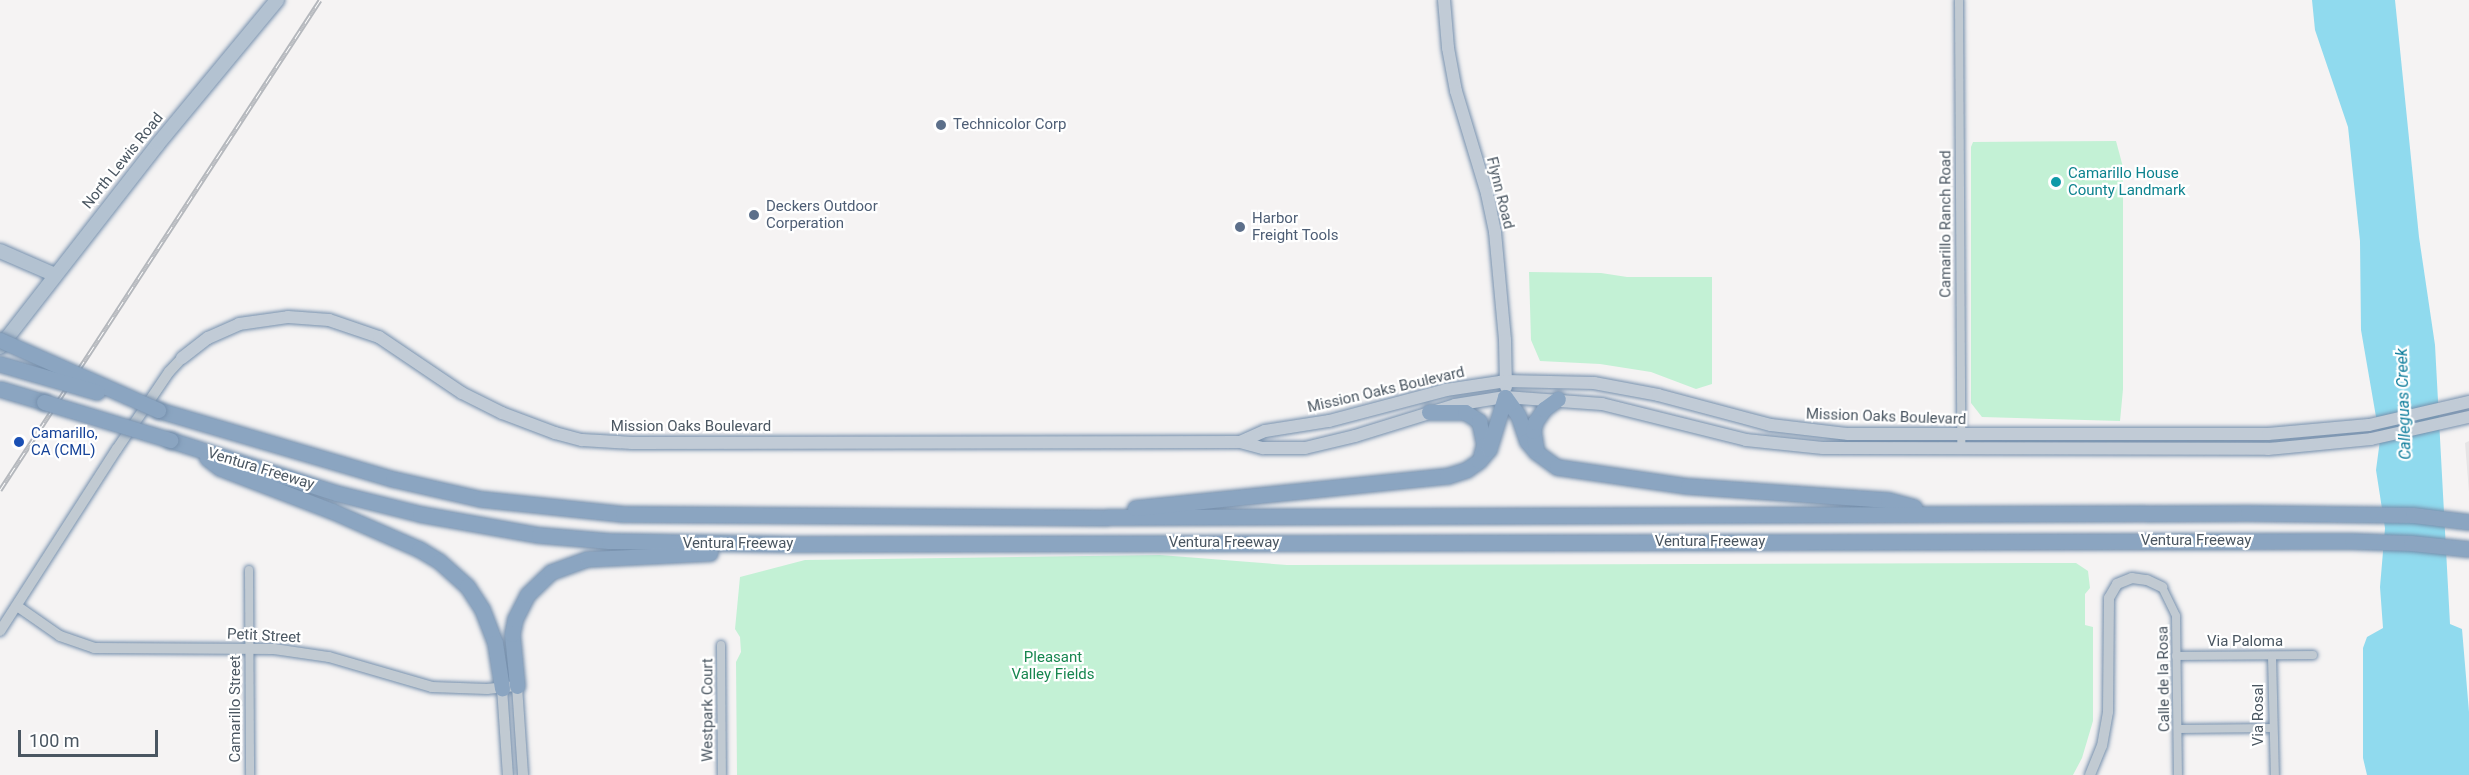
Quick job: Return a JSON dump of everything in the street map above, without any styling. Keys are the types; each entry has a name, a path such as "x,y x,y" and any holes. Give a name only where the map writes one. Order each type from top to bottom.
{"highway":[{"path":"0,340 158,410"},
{"name":"Ventura Freeway","path":"0,364 393,480 481,499 623,514 1054,517 2351,513 2413,515 2469,522"},
{"name":"Ventura Freeway","path":"0,391 44,402 370,502 489,527 609,541 794,544 2352,542 2411,543 2468,549"},
{"path":"1505,397 1518,415 1527,441 1536,452 1557,467 1586,473 1634,476 1688,486 1888,500 1938,513"},
{"path":"1054,517 1447,476 1466,470 1479,461 1495,438 1505,397"},
{"path":"1536,452 1534,422 1544,409 1558,399"},
{"path":"1429,412 1465,412 1479,421 1484,445 1479,461"},
{"path":"191,447 220,468 332,511 419,549 440,561 467,586 482,609 509,687"},
{"path":"509,687 515,619 527,595 541,579 563,566 587,559 674,556 794,544"}],"main road":[{"name":"North Lewis Road","path":"0,347 53,274 217,69 277,0"},
{"name":"Flynn Road","path":"1444,0 1448,48 1456,92 1487,194 1495,232 1506,381 1505,397"},
{"path":"0,251 53,274"},
{"name":"Mission Oaks Boulevard","path":"182,358 208,338 239,324 302,316 329,320 367,332 391,344 481,404 555,433 585,440 673,443 1240,442 1263,448 1305,448 1355,436 1475,400 1505,397 1558,399 1633,410 1711,432 1782,446 2268,449 2395,435 2468,417"},
{"name":"Mission Oaks Boulevard","path":"1240,442 1266,430 1329,421 1446,390 1506,381 1594,382 1658,395 1771,425 1824,433 2132,436 2268,434 2334,429 2392,421 2467,402"},
{"path":"2041,448 2056,443 2113,443 2132,436"}],"street":[{"name":"Camarillo Ranch Road","path":"1959,0 1960,448"},
{"path":"0,631 117,449 169,372 182,358"},
{"name":"Camarillo Street","path":"249,570 250,775"},
{"path":"2090,775 2102,746 2108,712 2107,605 2112,591 2118,584 2139,578 2162,587"},
{"name":"Calle de la Rosa","path":"2162,587 2176,616 2178,775"},
{"name":"Petit Street","path":"17,606 60,636 94,648 299,651 329,657 432,687 509,687"},
{"name":"Westpark Court","path":"721,645 722,775"},
{"name":"Via Paloma","path":"2176,656 2313,655"},
{"name":"Via Rosal","path":"2272,656 2275,775"},
{"path":"508,775 509,687"},
{"path":"509,687 523,775"},
{"path":"2178,729 2273,728"}],"shaded area":[{"path":"2469,441 2469,492 2465,443"}],"green space":[{"path":"2116,141 2123,167 2123,389 2120,421 1982,417 1971,403 1971,147 1973,142"},
{"path":"1529,272 1601,273 1627,277 1712,277 1712,384 1696,389 1651,372 1600,364 1540,361 1531,340"},
{"name":"Pleasant Valley Fields","path":"1160,555 1287,565 2076,563 2088,571 2090,588 2085,594 2085,625 2093,627 2093,721 2082,758 2073,775 737,775 736,662 741,652 740,637 735,629 740,577 805,560"}],"water":[{"name":"Calleguas Creek","path":"2312,0 2395,0 2419,237 2435,345 2450,624 2462,629 2469,712 2469,775 2367,775 2363,758 2363,648 2367,637 2383,628 2380,587 2385,528 2376,470 2380,440 2361,330 2360,241 2348,127 2315,30"}],"railway":[{"path":"0,490 320,0"}],"place":[{"name":"Technicolor Corp","path":"941,125"},
{"name":"Camarillo House County Landmark","path":"2056,182"},
{"name":"Deckers Outdoor Corperation","path":"754,215"},
{"name":"Harbor Freight Tools","path":"1240,227"},
{"name":"Camarillo, CA (CML)","path":"19,442"}]}
